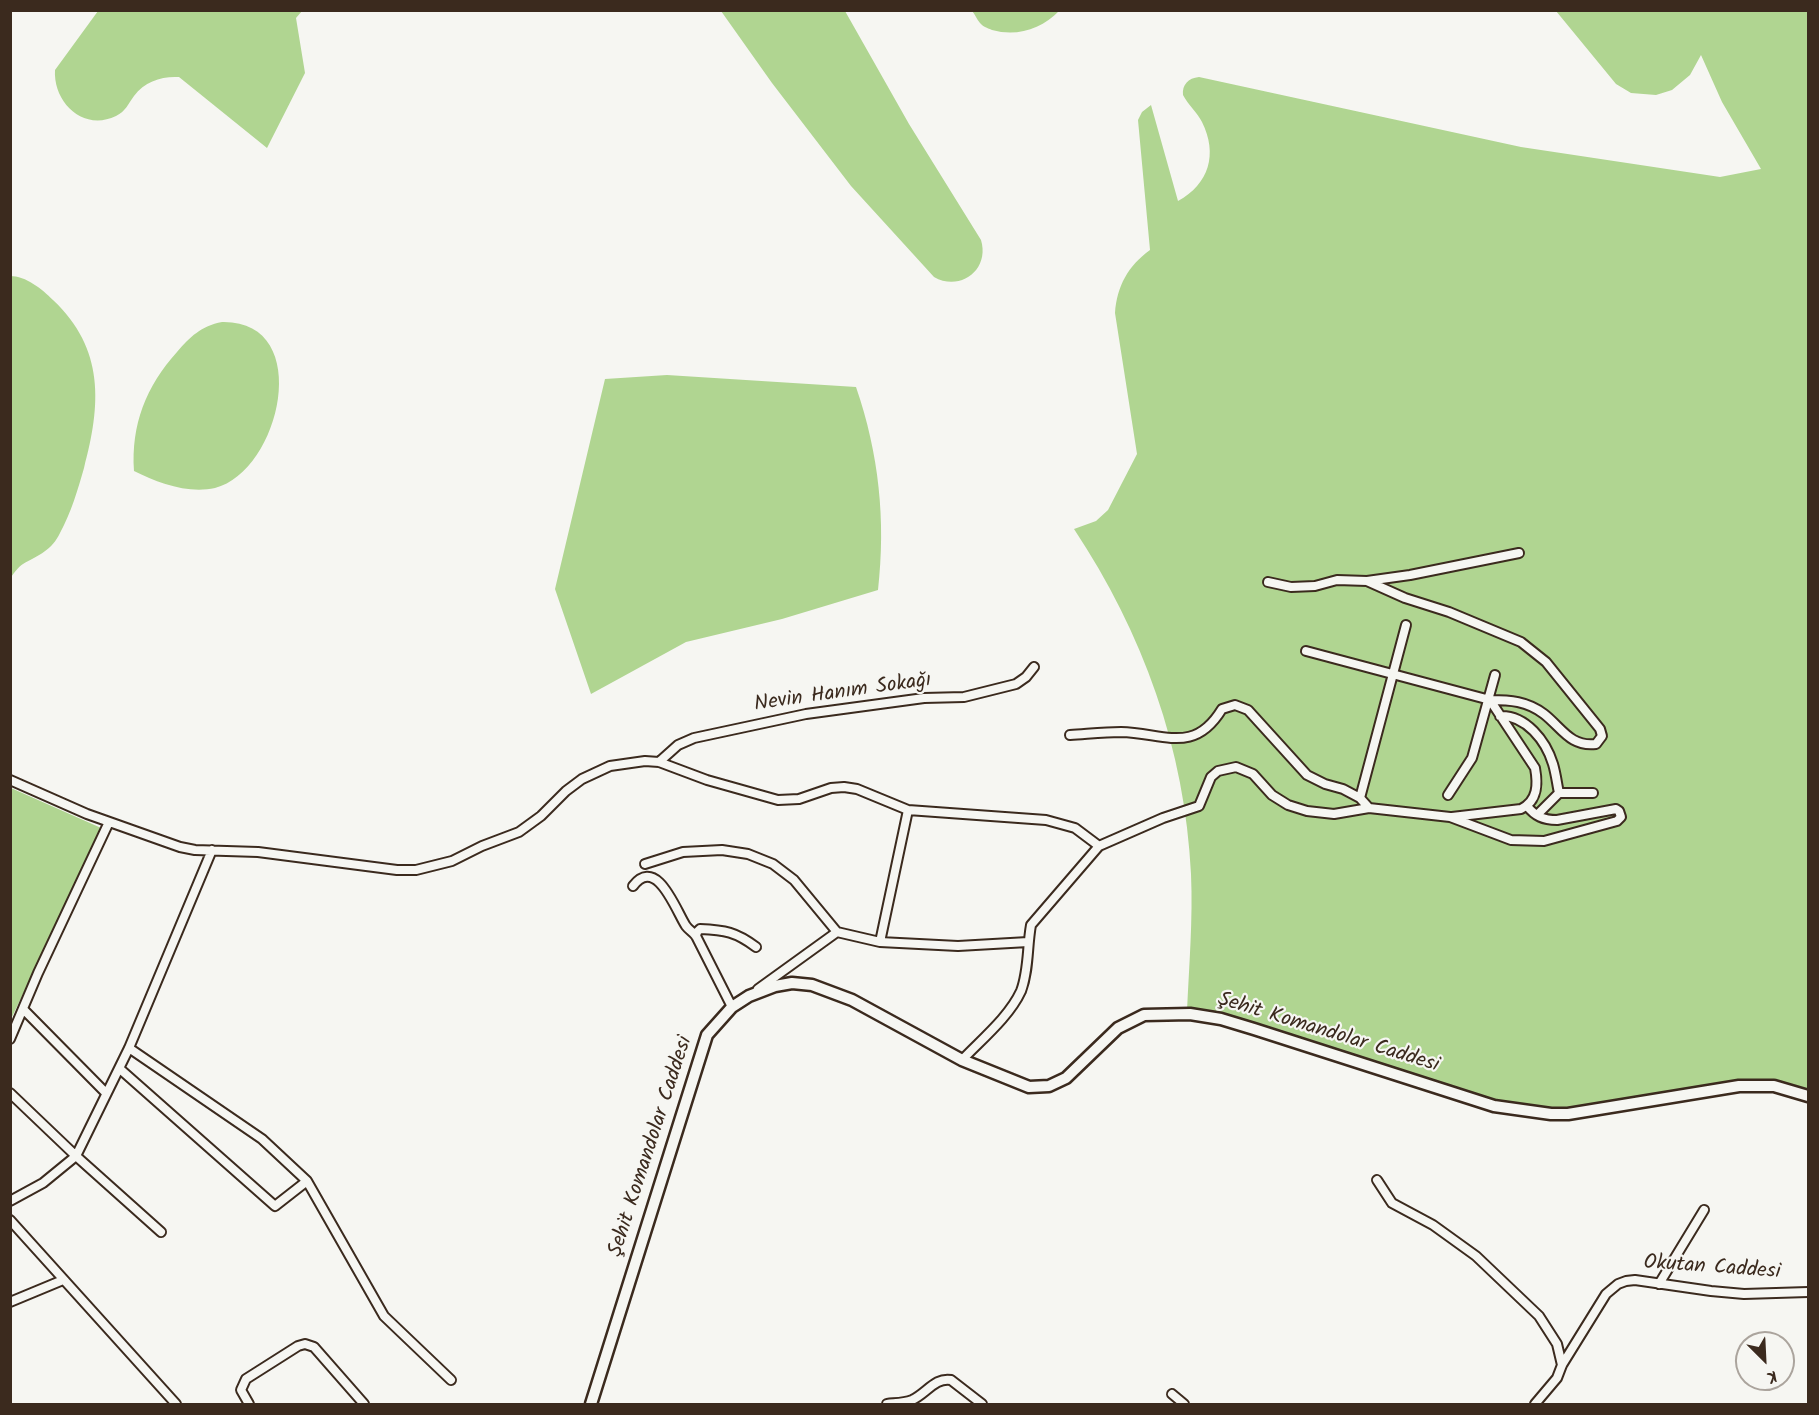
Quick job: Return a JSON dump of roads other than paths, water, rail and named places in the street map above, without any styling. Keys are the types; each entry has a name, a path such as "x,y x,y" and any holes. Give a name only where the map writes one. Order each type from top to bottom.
{"main road":[{"name":"Şehit Komandolar Caddesi","path":"591,1404 707,1035 732,1007 749,996 775,986 792,983 812,985 852,1000 962,1059 1029,1087 1049,1086 1066,1078 1118,1028 1144,1016 1190,1014 1254,1029 1494,1106 1533,1112 1568,1114 1738,1086 1774,1086 1809,1096"}],"street":[{"path":"1268,582 1291,587 1315,586 1337,580 1367,581 1519,554"},
{"path":"1306,651 1490,700 1516,700 1543,713 1571,740 1579,744 1596,744 1601,739 1600,729 1546,662 1521,642 1449,612 1405,598 1367,581"},
{"path":"1360,798 1406,626"},
{"name":"Nevin Hanım Sokağı","path":"659,762 678,745 694,738 806,714 924,699 963,697 1016,684 1034,667"},
{"path":"1448,795 1472,758 1490,700 1495,675"},
{"path":"962,1059 1003,1017 1020,991 1028,962 1031,925 1100,846 1163,818 1199,806 1211,777 1227,768 1245,770 1253,774 1272,795 1288,805 1306,811 1334,814 1369,808 1450,817 1521,809 1527,806 1535,796 1537,779 1535,768 1490,700"},
{"path":"1070,735 1122,732 1175,740 1190,738 1203,731 1222,709 1235,705 1248,710 1307,776 1343,789 1360,798 1369,808"},
{"path":"1500,716 1509,716 1524,722 1541,741 1553,763 1559,793"},
{"path":"10,780 109,822 180,848 258,852 397,870 436,866 519,832 531,825 566,791 596,771 628,762 659,762 706,780 778,800 799,799 831,788 844,787 857,789 908,810 1046,820 1075,828 1100,846"},
{"path":"1537,815 1559,793 1593,793"},
{"path":"1450,817 1512,840 1544,841 1617,821 1621,813 1616,809 1548,820 1537,815 1527,806"},
{"path":"880,942 908,810"},
{"path":"10,1039 38,973 109,822"},
{"path":"10,1201 43,1183 76,1156 120,1069 212,850"},
{"path":"645,864 682,852 722,850 748,854 773,864 794,880 837,932 880,942 958,946 1028,942"},
{"path":"633,886 646,878 658,881 667,891 687,928 696,936 732,1007"},
{"path":"696,936 700,929 723,929 741,936 756,948"},
{"path":"749,996 837,932"},
{"path":"24,1010 106,1093"},
{"path":"129,1048 262,1139 307,1181 384,1316 451,1380"},
{"path":"120,1069 275,1206 307,1181"},
{"path":"10,1093 161,1232"},
{"path":"1377,1180 1392,1203 1433,1226 1476,1256 1539,1316 1557,1344 1562,1365"},
{"path":"1659,1284 1704,1210"},
{"path":"10,1220 176,1404"},
{"path":"10,1302 63,1280"},
{"name":"Okutan Caddesi","path":"1535,1404 1557,1378 1562,1365 1606,1294 1626,1281 1635,1280 1744,1294 1809,1292"},
{"path":"249,1404 241,1390 246,1379 298,1346 305,1344 314,1347 364,1404"},
{"path":"887,1404 914,1399 939,1381 946,1379 951,1380 982,1404"},
{"path":"1172,1394 1184,1404"}]}
